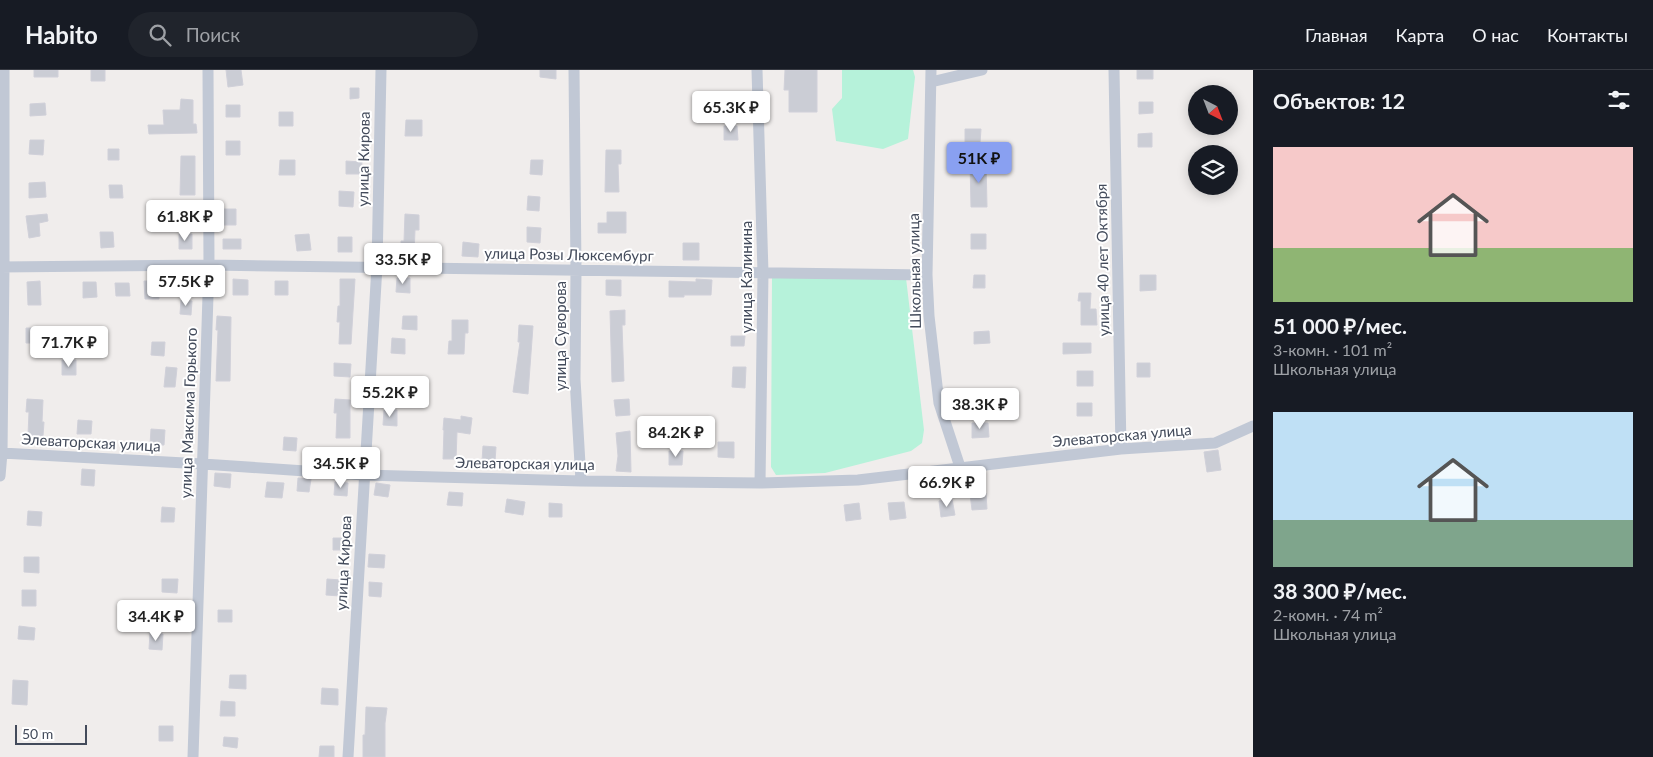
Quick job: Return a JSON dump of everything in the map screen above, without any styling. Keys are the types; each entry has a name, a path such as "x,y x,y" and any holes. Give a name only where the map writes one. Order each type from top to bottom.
{"street":[{"path":"0,476 2,453 2,98 4,70"},
{"name":"улица Максима Горького","path":"193,757 209,265 208,70"},
{"name":"улица Кирова","path":"348,757 377,266 381,70"},
{"name":"улица Суворова","path":"574,70 575,379 581,481"},
{"name":"улица Калинина","path":"758,70 763,273 760,483"},
{"name":"Школьная улица","path":"931,70 927,275 929,316 940,403 947,431 960,467"},
{"path":"931,82 982,70"},
{"name":"улица 40 лет Октября","path":"1114,70 1121,449"},
{"name":"улица Розы Люксембург","path":"2,267 377,266 927,275"},
{"name":"Элеваторская улица","path":"2,453 364,475 581,481 760,483 858,480 1121,449 1215,443 1253,426"}],"green space":[{"path":"842,70 913,70 915,77 908,139 883,149 836,141 832,109 842,98"},
{"path":"772,276 906,278 924,430 922,443 911,451 825,473 776,475 771,467"}],"building":[{"path":"34,70 58,70 58,77 34,77"},
{"path":"91,70 105,70 105,81 91,81"},
{"path":"226,70 241,70 243,85 228,87"},
{"path":"540,70 556,70 556,79 540,77"},
{"path":"785,70 817,70 817,112 789,112 789,90 784,90"},
{"path":"1137,70 1153,70 1153,79 1137,79"},
{"path":"350,88 359,88 359,98 350,99"},
{"path":"181,99 193,100 193,124 196,124 197,133 149,134 148,125 164,125 163,110 180,110"},
{"path":"1139,102 1153,102 1153,113 1139,114"},
{"path":"45,103 46,115 30,116 30,104"},
{"path":"226,105 240,105 240,117 226,117"},
{"path":"279,112 293,112 293,126 279,126"},
{"path":"406,120 422,120 422,136 405,136"},
{"path":"724,126 737,126 738,140 724,140"},
{"path":"965,129 981,129 980,143 965,142"},
{"path":"1152,133 1152,147 1138,147 1138,134"},
{"path":"30,140 44,140 43,155 29,154"},
{"path":"226,141 240,141 240,155 226,155"},
{"path":"108,149 119,149 119,160 108,160"},
{"path":"606,150 621,150 621,164 618,164 619,192 605,192"},
{"path":"181,156 195,156 195,195 180,195"},
{"path":"280,160 295,160 295,175 279,175"},
{"path":"531,160 543,160 542,175 530,174"},
{"path":"346,161 362,162 361,174 346,174"},
{"path":"986,161 987,207 971,207 970,162"},
{"path":"45,182 46,197 29,198 29,183"},
{"path":"109,185 122,185 123,198 110,198"},
{"path":"339,191 354,192 353,207 339,206"},
{"path":"528,196 540,197 539,211 527,210"},
{"path":"223,209 236,209 236,225 223,225"},
{"path":"607,212 626,212 626,233 598,233 598,223 607,223"},
{"path":"47,214 48,221 39,223 40,236 29,238 26,216"},
{"path":"405,214 419,215 419,230 415,230 414,256 401,256 401,241 404,241"},
{"path":"527,227 541,228 540,243 527,242"},
{"path":"100,232 113,232 114,247 101,248"},
{"path":"179,234 192,234 192,249 179,249"},
{"path":"309,234 311,250 297,251 295,235"},
{"path":"971,234 986,234 986,249 971,249"},
{"path":"338,237 352,237 352,252 338,252"},
{"path":"223,239 241,239 241,249 223,249"},
{"path":"463,242 479,244 478,257 462,256"},
{"path":"683,243 699,243 699,260 683,260"},
{"path":"974,275 985,275 985,288 973,288"},
{"path":"1140,275 1156,275 1156,290 1140,291"},
{"path":"397,278 410,278 410,293 396,292"},
{"path":"233,279 248,280 248,295 233,295"},
{"path":"340,279 355,279 351,344 339,344 340,322 337,322 338,306 340,306"},
{"path":"696,279 712,280 711,295 669,297 669,281 696,282"},
{"path":"606,280 621,280 621,296 606,295"},
{"path":"40,281 41,305 28,305 27,282"},
{"path":"144,281 159,281 159,299 145,299"},
{"path":"275,281 288,281 288,295 275,295"},
{"path":"83,282 96,282 97,297 83,298"},
{"path":"115,283 129,283 130,296 116,296"},
{"path":"1079,293 1091,293 1090,309 1096,309 1097,325 1081,325"},
{"path":"181,300 192,301 191,315 180,314"},
{"path":"625,310 625,325 622,325 624,381 612,382 610,311"},
{"path":"217,316 231,317 230,381 216,381"},
{"path":"403,316 417,316 417,330 402,329"},
{"path":"452,320 468,320 468,333 465,333 464,354 448,354 449,341 452,341"},
{"path":"519,325 533,326 528,394 513,392 520,342 518,342"},
{"path":"26,328 41,328 42,343 26,343"},
{"path":"989,331 990,343 974,344 974,332"},
{"path":"731,336 745,336 744,346 731,346"},
{"path":"392,338 405,339 405,354 391,353"},
{"path":"152,342 165,342 164,356 151,355"},
{"path":"1063,343 1091,343 1091,353 1063,354"},
{"path":"62,360 76,360 76,375 62,375"},
{"path":"334,363 351,364 350,377 334,376"},
{"path":"1137,363 1150,363 1150,377 1137,377"},
{"path":"166,367 177,368 175,387 164,387"},
{"path":"733,367 746,367 745,388 732,387"},
{"path":"1077,371 1093,371 1093,386 1077,386"},
{"path":"27,399 43,400 43,436 28,435 29,412 26,412"},
{"path":"335,399 350,400 350,438 336,438 337,413 334,413"},
{"path":"629,399 630,415 616,416 614,400"},
{"path":"1077,403 1092,403 1092,416 1077,416"},
{"path":"384,410 397,410 397,426 383,425"},
{"path":"461,416 472,418 470,434 457,432 456,459 443,459 444,418 461,420"},
{"path":"78,420 92,421 91,434 77,434"},
{"path":"972,423 988,423 989,437 972,438"},
{"path":"151,429 165,430 164,445 150,445"},
{"path":"630,431 631,472 616,471 618,456 616,433"},
{"path":"284,437 297,438 296,451 283,450"},
{"path":"718,442 734,442 734,458 718,457"},
{"path":"483,446 496,447 495,461 482,461"},
{"path":"1218,450 1221,470 1207,472 1204,452"},
{"path":"669,451 683,451 682,465 669,465"},
{"path":"82,469 95,470 94,486 81,485"},
{"path":"215,473 231,474 230,488 214,486"},
{"path":"298,478 311,479 309,492 297,491"},
{"path":"267,482 284,483 282,498 265,497"},
{"path":"335,482 348,483 347,496 334,495"},
{"path":"376,483 390,485 388,497 374,495"},
{"path":"449,492 463,493 462,506 447,505"},
{"path":"986,493 987,509 972,510 970,494"},
{"path":"507,499 525,502 523,515 505,512"},
{"path":"952,499 955,515 941,517 939,501"},
{"path":"904,502 906,518 890,520 888,503"},
{"path":"549,503 562,504 562,517 549,517"},
{"path":"859,503 861,519 846,521 844,505"},
{"path":"162,507 175,508 174,522 161,522"},
{"path":"28,511 42,512 41,526 27,525"},
{"path":"333,538 345,538 345,550 333,550"},
{"path":"369,554 385,555 384,568 368,567"},
{"path":"24,557 39,557 39,573 24,572"},
{"path":"162,579 178,579 177,593 162,592"},
{"path":"327,579 341,580 340,596 326,595"},
{"path":"369,582 382,583 381,597 369,596"},
{"path":"22,590 36,590 36,606 22,606"},
{"path":"218,610 232,610 232,622 218,622"},
{"path":"19,626 35,628 34,640 18,639"},
{"path":"150,633 163,634 162,650 149,649"},
{"path":"230,675 246,675 246,689 229,688"},
{"path":"13,680 28,681 27,705 12,704"},
{"path":"322,688 338,689 338,705 321,704"},
{"path":"221,701 235,702 235,716 220,716"},
{"path":"366,707 387,708 385,757 363,757"},
{"path":"159,726 173,726 173,741 159,741"},
{"path":"224,737 238,738 237,748 223,746"},
{"path":"320,746 334,746 334,757 319,757"}]}
